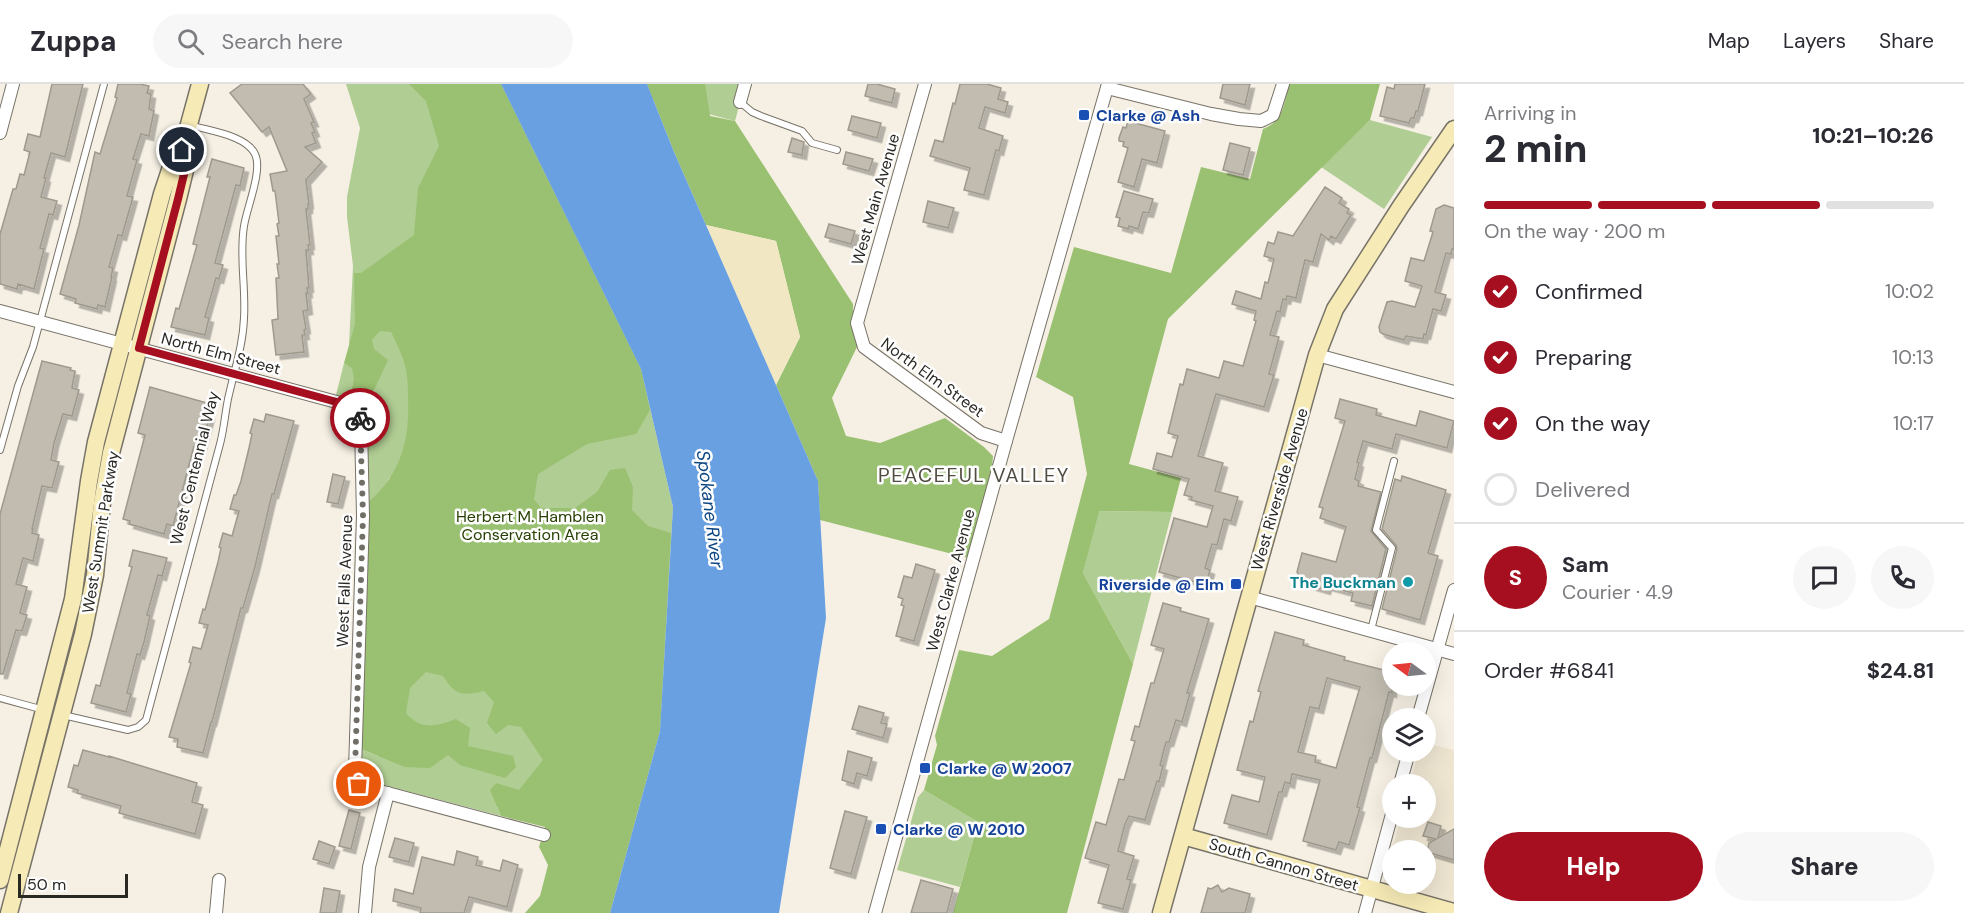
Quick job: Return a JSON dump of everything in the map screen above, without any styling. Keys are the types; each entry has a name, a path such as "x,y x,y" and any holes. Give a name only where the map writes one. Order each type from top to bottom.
{"street":[{"path":"0,133 13,84"},
{"name":"West Summit Parkway","path":"7,908 62,715 89,606 95,575 102,503 162,194 171,167 182,150 200,84"},
{"path":"740,102 745,84"},
{"name":"West Main Avenue","path":"857,323 925,84"},
{"path":"1108,86 1211,114 1256,121 1265,120 1273,115 1283,84"},
{"name":"West Clarke Avenue","path":"875,913 1006,441 1108,86"},
{"name":"West Riverside Avenue","path":"1161,913 1317,355 1335,309 1454,129"},
{"name":"North Elm Street","path":"0,311 329,400"},
{"name":"North Elm Street","path":"857,323 864,347 981,433 1006,441"},
{"name":"West Summit Parkway","path":"0,880 73,599 92,461 131,346"},
{"path":"1317,355 1454,392"},
{"name":"West Falls Avenue","path":"329,400 355,410 360,418 361,426 363,516 355,770 357,782 362,786 388,793"},
{"path":"1421,708 1454,590"},
{"path":"1249,597 1454,654"},
{"name":"West Centennial Way","path":"45,710 62,715"},
{"path":"365,913 369,867 388,793 544,835"},
{"path":"1365,913 1388,828"},
{"name":"South Cannon Street","path":"1183,836 1454,912"},
{"path":"216,913 219,880"}],"lane":[{"path":"0,450 15,394 33,347 104,84"},
{"path":"740,102 752,112 795,127 813,143 837,150"},
{"name":"West Centennial Way","path":"62,715 128,730 138,727 146,720 220,444 227,402 241,348 244,314 242,239 257,172 257,159 250,147 241,140 189,125"},
{"path":"1371,630 1392,548 1376,530 1394,461"},
{"path":"0,698 45,710"}],"shaded area":[{"path":"1436,746 1454,750 1454,905 1415,894 1436,894 1436,840 1395,840 1398,828 1436,828 1436,774 1412,774 1416,762 1436,762"}],"green space":[{"name":"Herbert M. Hamblen Conservation Area","path":"346,84 501,84 641,369 673,507 660,731 497,807 501,816 365,780 361,777 361,749 378,756 390,477 381,492 367,503 364,412 375,389 353,383 349,398 336,395 344,363 348,365 353,266 347,197 360,128"},
{"name":"Herbert M. Hamblen Conservation Area","path":"409,84 501,84 641,369 650,410 636,434 587,444 538,474 534,499 541,508 575,508 597,492 610,470 625,468 633,487 632,510 648,526 671,533 660,731 610,913 525,913 540,896 548,865 539,847 545,827 501,816 490,790 496,783 519,790 543,760 521,727 508,725 496,734 487,723 494,702 484,691 470,694 460,693 443,676 426,672 410,688 406,713 417,723 423,725 442,724 456,719 470,728 468,746 513,756 516,767 505,778 460,765 448,755 430,768 405,767 361,749 367,503 388,481 401,457 407,429 408,385 404,362 391,332 380,331 372,340 374,349 388,360 364,412 356,400 349,398 354,379 352,368 344,363 355,324 354,273 361,273 414,235 418,188 439,146 426,101"},
{"path":"647,84 745,84 735,121 652,99"},
{"path":"647,84 705,84 710,116 735,121 853,304 853,323 858,345 832,398 846,436 880,443 945,418 993,456 992,468 968,558 820,520 818,481 776,385 800,337 776,241 706,225"},
{"path":"1289,84 1380,84 1370,120 1168,319 1129,464 1181,478 1172,512 1099,511 1083,573 1133,664 1067,913 953,913 978,822 924,790 937,745 935,736 959,650 992,656 1049,619 1087,474 1073,397 1036,377 1074,247 1171,273 1201,167 1250,179 1263,129 1270,126 1279,116"},
{"path":"1370,120 1432,137 1384,209 1321,167"},
{"path":"1098,511 1172,512 1133,664 1083,573"},
{"path":"924,790 978,822 960,887 897,870 918,797"}],"sand":[{"path":"706,225 776,241 800,337 776,385"}],"water":[{"name":"Spokane River","path":"501,84 647,84 674,152 818,481 826,618 779,913 610,913 660,731 673,507 641,369"}],"building":[{"path":"52,84 83,84 65,157 51,153 44,178 46,178 41,197 57,201 53,215 49,214 40,248 44,249 34,289 18,284 17,289 0,284 0,234 13,189 16,189 20,174 24,175 30,152 24,150 28,134 40,137"},
{"path":"118,84 149,86 147,93 151,94 149,109 154,111 149,136 141,134 133,159 137,160 127,196 133,197 122,236 118,235 109,267 113,268 105,307 98,305 97,309 75,303 76,299 60,294 79,225 95,152 100,154 117,98 115,97"},
{"path":"242,84 303,84 311,94 304,99 314,122 311,123 316,143 305,147 322,162 306,180 310,245 308,245 309,250 306,250 309,288 306,293 308,310 303,311 306,329 304,330 305,335 302,335 304,352 276,355 272,320 278,319 276,278 279,278 277,264 279,264 276,236 279,236 277,224 279,223 275,191 273,191 270,174 287,171 269,127 262,132 230,93"},
{"path":"868,84 895,89 892,103 865,96"},
{"path":"960,84 987,84 1001,88 998,99 1008,102 1005,113 985,107 979,128 1003,136 999,151 996,150 984,195 964,190 970,168 930,156 935,140 943,142"},
{"path":"1223,84 1250,84 1245,105 1220,98"},
{"path":"1395,84 1425,84 1418,111 1409,123 1380,116 1387,87 1394,89"},
{"path":"852,116 881,123 877,138 848,130"},
{"path":"1128,121 1165,131 1157,163 1142,159 1134,187 1118,182 1128,148 1123,146 1124,142 1119,141 1119,138"},
{"path":"792,138 804,142 802,155 788,152"},
{"path":"1230,143 1250,148 1243,175 1223,170"},
{"path":"846,152 873,159 869,171 843,164"},
{"path":"212,159 244,168 240,186 236,185 215,263 223,265 219,279 216,278 205,317 209,318 205,335 171,327 176,308 179,309 197,245 193,244 210,177 207,177"},
{"path":"1325,187 1342,198 1339,203 1349,209 1347,213 1351,215 1336,239 1331,236 1329,240 1321,234 1313,262 1305,260 1296,298 1287,296 1286,300 1283,299 1280,312 1277,311 1270,335 1279,337 1269,374 1274,375 1264,407 1216,394 1198,456 1223,463 1215,491 1238,497 1231,521 1224,519 1217,545 1212,544 1205,568 1210,570 1206,585 1159,572 1174,518 1207,527 1213,506 1191,500 1192,497 1184,495 1189,479 1153,469 1157,453 1172,457 1178,436 1168,433 1180,384 1183,385 1187,369 1219,378 1224,361 1243,366 1256,321 1254,320 1256,311 1232,304 1236,291 1261,299 1274,259 1264,256 1268,242 1274,244 1278,232 1293,236"},
{"path":"1124,191 1153,199 1149,213 1143,212 1138,229 1118,226 1120,218 1116,217"},
{"path":"928,201 954,208 948,228 923,222"},
{"path":"1444,205 1454,208 1454,249 1451,254 1446,253 1435,292 1446,295 1441,311 1433,309 1423,339 1406,336 1404,340 1383,334 1379,327 1387,302 1392,301 1415,307 1422,286 1405,281 1411,258 1424,261 1433,232 1430,231 1436,209"},
{"path":"829,224 855,231 851,244 825,237"},
{"path":"42,361 75,371 72,388 79,390 72,416 63,414 54,443 51,460 59,462 52,488 42,486 32,529 32,533 39,535 33,561 23,558 16,584 27,587 20,613 27,615 22,631 16,630 3,674 0,674 0,514"},
{"path":"150,387 207,403 204,414 210,415 201,448 194,446 173,526 167,524 164,534 129,524 130,521 123,519 145,435 138,433"},
{"path":"1340,399 1377,409 1376,415 1416,426 1420,411 1454,421 1447,448 1396,434 1392,449 1363,441 1355,479 1359,481 1358,486 1381,492 1371,531 1386,549 1372,606 1351,601 1353,593 1327,586 1326,590 1299,582 1297,572 1302,553 1336,562 1346,527 1320,518 1323,508 1319,507 1345,421 1335,418"},
{"path":"266,414 294,421 274,494 272,494 255,567 243,608 241,608 203,753 177,747 178,739 169,737 191,663 189,662 193,647 201,649 208,625 199,623 203,609 205,610 218,562 223,533 232,536 239,511 230,509 241,481 254,419 264,422"},
{"path":"333,474 345,477 338,504 327,502"},
{"path":"1402,476 1446,490 1428,553 1438,556 1420,620 1382,609 1397,549 1382,529 1395,479 1401,481"},
{"path":"133,550 167,558 162,576 158,575 147,615 150,616 127,693 131,694 126,712 91,703 96,685 100,686 132,567 129,566"},
{"path":"916,564 935,570 914,641 896,636 904,606 901,605 903,599 898,597 904,576 912,578"},
{"path":"1163,603 1181,608 1180,611 1209,619 1187,693 1190,693 1182,722 1176,720 1169,742 1166,742 1160,765 1163,766 1159,782 1157,781 1145,820 1129,816 1125,824 1118,851 1134,856 1127,879 1131,880 1123,909 1098,903 1109,865 1085,858 1096,822 1106,825 1119,779 1124,780 1135,741 1131,740 1135,726 1139,727 1151,683 1154,683 1164,649 1151,645"},
{"path":"1275,632 1304,640 1303,645 1345,657 1344,660 1382,670 1382,696 1388,696 1385,708 1382,708 1382,719 1357,807 1360,808 1349,845 1339,842 1336,850 1303,841 1320,780 1292,774 1290,784 1285,782 1282,792 1279,792 1267,835 1224,823 1232,795 1259,802 1265,777 1237,770 1250,721 1253,722 1261,692 1258,691","holes":["1327,678 1360,687 1336,768 1315,762 1316,756 1298,752 1310,707 1319,709"]},
{"path":"859,706 884,713 881,723 887,724 883,738 852,729"},
{"path":"83,750 197,783 192,802 203,805 195,834 119,813 121,806 77,793 78,790 68,787 74,765 78,766"},
{"path":"848,751 872,758 867,776 857,773 854,784 842,780"},
{"path":"349,810 360,813 351,849 339,846"},
{"path":"845,811 867,817 851,874 830,868"},
{"path":"1436,824 1441,826 1438,838 1454,829 1454,860 1436,855 1436,839 1423,836 1426,828 1436,828"},
{"path":"395,838 414,843 409,862 389,857"},
{"path":"319,841 335,847 329,864 313,859"},
{"path":"457,851 478,857 476,865 500,871 503,860 518,865 507,907 469,897 464,913 420,913 421,908 393,901 395,889 413,894 422,857 454,865"},
{"path":"921,880 953,889 947,913 911,913"},
{"path":"1218,885 1222,892 1229,888 1250,894 1245,913 1201,913 1208,888 1211,889"},
{"path":"324,888 340,891 336,913 320,913"}],"way so far":[{"path":"359,784 355,770 363,516 360,418"}],"place":[{"name":"Clarke @ Ash","path":"1084,115"},
{"name":"The Buckman","path":"1408,582"},
{"name":"Riverside @ Elm","path":"1236,584"},
{"name":"Clarke @ W 2007","path":"925,768"},
{"name":"Clarke @ W 2010","path":"881,829"}],"district":[{"name":"PEACEFUL VALLEY","path":"974,475"}],"route":[{"path":"182,150 185,170 139,348 344,404 352,407 360,418"}]}
